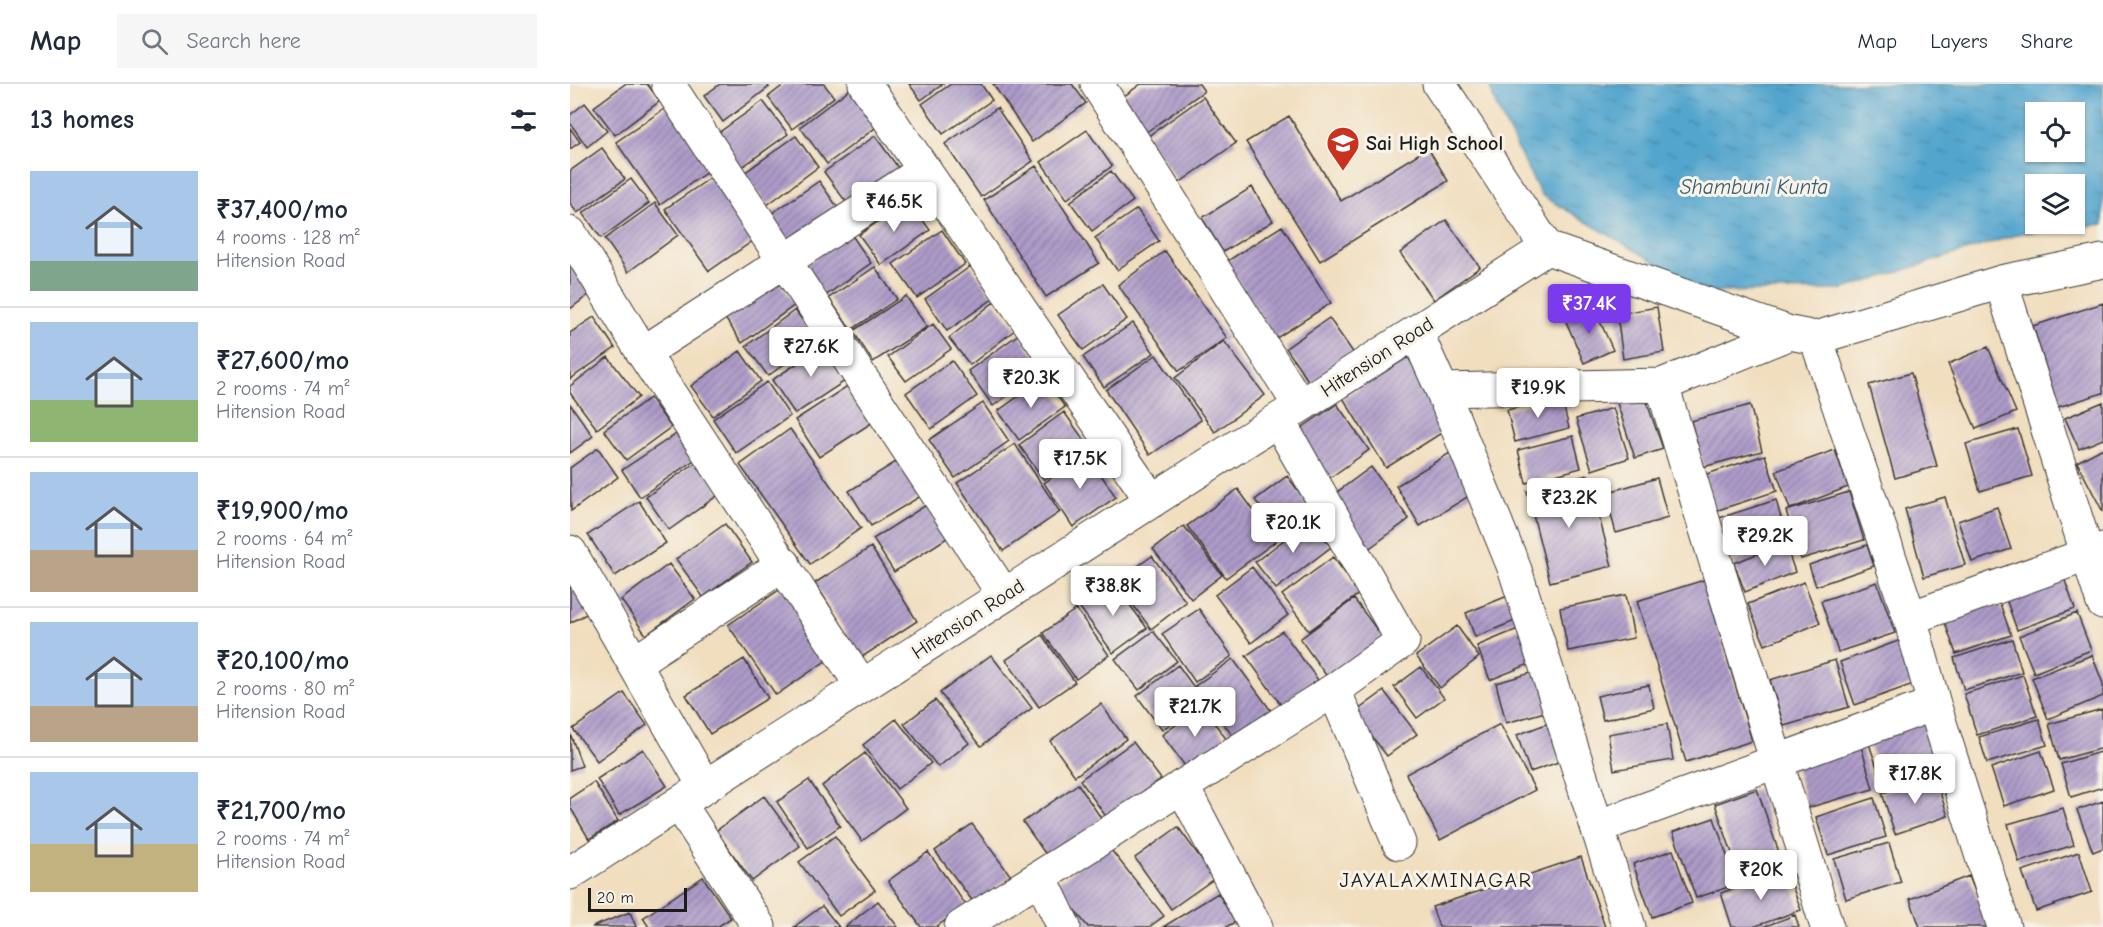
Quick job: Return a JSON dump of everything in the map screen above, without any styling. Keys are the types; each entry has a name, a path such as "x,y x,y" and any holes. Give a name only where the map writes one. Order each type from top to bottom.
{"street":[{"path":"668,84 1005,596"},
{"path":"865,84 1152,501"},
{"path":"961,927 1334,690 1403,641 1289,413 1097,84"},
{"path":"1439,84 1547,248 1803,336"},
{"path":"644,353 925,170"},
{"path":"570,233 644,353 862,686"},
{"name":"Hitension Road","path":"570,873 1547,248"},
{"path":"1442,390 1662,385 1803,336 2001,282 2103,261"},
{"path":"2001,282 2095,551 2103,603"},
{"path":"1416,332 1515,570 1629,927"},
{"path":"1803,336 1910,618 1934,704 2004,927"},
{"path":"1662,385 1827,927"},
{"path":"1910,618 2095,551"},
{"path":"570,552 634,663 692,795 759,927"},
{"path":"634,663 784,564"},
{"path":"1334,690 1399,843"},
{"path":"1597,827 1934,704"},
{"path":"1182,786 1256,927"},
{"path":"1040,877 1064,927"}],"water":[{"name":"Shambuni Kunta","path":"1489,84 2103,84 2103,224 2085,226 2085,174 2025,174 2025,233 1841,290 1706,292 1541,195 1497,108"}],"building":[{"path":"625,84 647,84 660,101 615,135 594,107"},
{"path":"720,84 767,84 769,87 723,122 704,96"},
{"path":"785,84 824,84 834,97 792,129 768,97"},
{"path":"909,84 943,84 921,100"},
{"path":"951,84 981,84 992,100 943,134 922,104"},
{"path":"993,84 1072,84 1086,103 1032,142"},
{"path":"1141,84 1199,84 1204,91 1145,133 1120,99"},
{"path":"851,88 879,125 827,164 800,127"},
{"path":"1203,97 1236,143 1179,183 1147,137"},
{"path":"763,101 788,134 738,170 714,136"},
{"path":"585,103 607,131 587,147 570,123 570,115"},
{"path":"670,105 714,167 660,205 616,142"},
{"path":"997,108 1033,161 981,197 945,144"},
{"path":"1289,116 1341,201 1428,148 1448,181 1320,261 1246,142"},
{"path":"570,128 580,142 570,149"},
{"path":"1087,130 1112,166 1067,199 1041,162"},
{"path":"796,136 818,167 767,205 744,173"},
{"path":"875,136 900,170 849,206 824,172"},
{"path":"602,148 625,179 577,213 570,203 570,171"},
{"path":"1036,166 1099,263 1046,297 984,200"},
{"path":"1111,171 1133,201 1092,231 1070,202"},
{"path":"716,174 760,236 709,271 665,209"},
{"path":"631,179 649,203 601,238 583,213"},
{"path":"819,181 841,212 789,248 767,217"},
{"path":"1252,187 1273,221 1223,252 1202,218"},
{"path":"908,200 930,230 881,265 859,235"},
{"path":"655,203 678,235 628,272 605,239"},
{"path":"1137,209 1159,241 1117,270 1095,238"},
{"path":"1446,220 1480,267 1434,300 1400,253"},
{"path":"1282,226 1331,303 1275,339 1226,262"},
{"path":"942,230 965,264 917,298 893,264"},
{"path":"851,234 871,263 825,296 804,266"},
{"path":"1165,251 1227,338 1179,371 1118,285"},
{"path":"570,264 591,293 570,309"},
{"path":"971,266 994,298 947,331 925,299"},
{"path":"875,267 897,299 851,330 829,298"},
{"path":"773,273 795,305 742,343 720,311"},
{"path":"1103,284 1127,319 1083,350 1058,315"},
{"path":"906,296 927,327 873,362 853,331"},
{"path":"994,302 1016,329 970,365 949,338"},
{"path":"2103,303 2103,393 2058,407 2033,326"},
{"path":"1593,306 1613,350 1584,363 1565,319"},
{"path":"1657,307 1664,352 1623,359 1617,314"},
{"path":"795,310 817,340 768,376 746,346"},
{"path":"594,317 615,348 570,379 570,333"},
{"path":"1329,318 1355,355 1311,385 1286,348"},
{"path":"1133,323 1154,353 1104,387 1083,357"},
{"path":"933,324 951,349 906,381 888,357"},
{"path":"1019,334 1044,370 993,406 968,371"},
{"path":"1224,341 1265,395 1215,432 1175,378"},
{"path":"828,343 851,377 795,414 772,380"},
{"path":"1988,347 2016,412 1976,429 1948,364"},
{"path":"740,351 761,381 713,416 691,386"},
{"path":"1156,355 1201,420 1150,455 1106,390"},
{"path":"608,357 639,397 597,429 570,393 570,386"},
{"path":"1408,357 1451,427 1386,468 1343,398"},
{"path":"952,361 977,396 931,429 906,393"},
{"path":"1911,373 1937,466 1895,478 1869,385"},
{"path":"1044,378 1065,407 1019,440 998,411"},
{"path":"767,382 790,416 736,453 713,419"},
{"path":"849,385 873,422 819,457 795,420"},
{"path":"1644,394 1663,449 1635,458 1617,403"},
{"path":"1561,396 1569,428 1515,442 1507,410"},
{"path":"650,398 671,427 626,460 604,430"},
{"path":"2103,402 2103,439 2079,449 2065,418"},
{"path":"983,403 1009,441 955,478 929,440"},
{"path":"570,404 593,436 570,453"},
{"path":"1337,404 1369,450 1324,482 1291,435"},
{"path":"1750,405 1762,451 1703,467 1691,421"},
{"path":"1613,408 1629,458 1592,470 1576,419"},
{"path":"1064,412 1089,447 1044,480 1019,445"},
{"path":"790,429 861,528 810,564 740,465"},
{"path":"2018,429 2032,476 1980,491 1966,444"},
{"path":"676,434 694,460 640,497 622,470"},
{"path":"1573,436 1581,468 1526,483 1518,450"},
{"path":"1015,444 1060,512 1003,551 957,483"},
{"path":"598,448 618,477 571,511 570,468"},
{"path":"2103,448 2103,512 2077,462"},
{"path":"1835,450 1848,487 1790,509 1776,471"},
{"path":"1453,451 1477,491 1420,526 1396,486"},
{"path":"1087,454 1116,497 1073,527 1044,483"},
{"path":"1765,455 1777,491 1715,511 1704,475"},
{"path":"899,460 921,496 871,526 849,491"},
{"path":"698,461 721,493 669,530 646,497"},
{"path":"1371,467 1409,519 1367,550 1329,498"},
{"path":"1588,475 1612,566 1550,582 1527,491"},
{"path":"1287,476 1313,510 1281,534 1255,500"},
{"path":"1657,478 1668,518 1616,533 1605,493"},
{"path":"1238,489 1276,541 1226,578 1187,526"},
{"path":"1849,492 1864,540 1801,559 1786,511"},
{"path":"1945,497 1965,565 1924,577 1905,509"},
{"path":"1776,500 1786,536 1729,553 1719,518"},
{"path":"639,501 666,543 615,576 588,535"},
{"path":"926,505 947,538 894,572 873,539"},
{"path":"1997,507 2011,549 1972,562 1958,521"},
{"path":"1310,520 1331,547 1276,589 1255,562"},
{"path":"725,524 752,562 703,597 676,559"},
{"path":"1184,526 1222,575 1191,599 1153,549"},
{"path":"1785,543 1795,572 1745,592 1734,563"},
{"path":"1867,545 1874,566 1816,586 1809,565"},
{"path":"871,547 917,621 862,657 815,583"},
{"path":"1152,556 1186,602 1151,629 1116,582"},
{"path":"1333,557 1360,593 1309,631 1282,595"},
{"path":"669,564 695,599 646,635 621,600"},
{"path":"1252,567 1288,615 1251,643 1215,595"},
{"path":"2063,575 2075,609 2017,630 2005,596"},
{"path":"570,580 588,613 570,623"},
{"path":"1704,580 1752,741 1686,762 1637,601"},
{"path":"1112,581 1147,628 1113,653 1078,605"},
{"path":"1804,582 1820,623 1765,645 1748,604"},
{"path":"1877,582 1895,633 1838,652 1821,601"},
{"path":"782,588 830,658 776,695 728,625"},
{"path":"1510,595 1520,619 1475,637 1466,613"},
{"path":"1626,595 1634,638 1568,651 1560,608"},
{"path":"1998,598 2011,635 1956,654 1943,617"},
{"path":"1354,599 1383,638 1328,678 1300,639"},
{"path":"1076,609 1109,655 1076,679 1043,633"},
{"path":"1199,609 1232,656 1195,682 1162,634"},
{"path":"2077,613 2091,650 2034,673 2019,636"},
{"path":"1457,626 1479,657 1440,688 1416,656"},
{"path":"1525,626 1539,660 1490,680 1477,646"},
{"path":"1153,631 1177,661 1139,690 1115,659"},
{"path":"1282,631 1318,680 1281,705 1246,656"},
{"path":"1042,635 1075,682 1039,707 1006,660"},
{"path":"2012,639 2022,672 1964,690 1954,658"},
{"path":"1901,640 1916,683 1855,705 1840,662"},
{"path":"991,655 1032,708 981,746 940,693"},
{"path":"2092,655 2103,684 2103,696 2048,719 2032,678"},
{"path":"744,659 768,698 710,734 686,695"},
{"path":"1233,659 1272,712 1235,739 1195,686"},
{"path":"1835,660 1849,707 1784,726 1770,680"},
{"path":"1178,665 1203,700 1162,730 1137,696"},
{"path":"1421,667 1444,698 1417,718 1394,687"},
{"path":"1542,670 1552,710 1506,723 1496,683"},
{"path":"2023,675 2037,716 1977,735 1964,694"},
{"path":"1649,685 1654,708 1603,720 1597,696"},
{"path":"1384,691 1417,734 1387,756 1354,713"},
{"path":"624,693 647,725 597,761 573,729"},
{"path":"935,700 969,743 938,767 904,724"},
{"path":"1101,704 1126,739 1075,776 1050,741"},
{"path":"1202,706 1227,740 1188,770 1162,735"},
{"path":"2102,709 2103,748 2059,760 2049,724"},
{"path":"896,719 931,763 897,789 863,745"},
{"path":"2039,719 2047,745 1987,763 1979,737"},
{"path":"1554,721 1567,759 1530,772 1517,735"},
{"path":"1931,721 1945,765 1883,785 1868,741"},
{"path":"1500,724 1535,790 1440,840 1406,774"},
{"path":"1667,724 1673,760 1614,770 1608,734"},
{"path":"570,733 582,766 570,770"},
{"path":"1133,742 1161,779 1107,818 1080,780"},
{"path":"1860,742 1873,789 1807,808 1794,761"},
{"path":"643,749 667,786 619,815 597,779"},
{"path":"2041,751 2054,789 2004,806 1991,768"},
{"path":"2103,751 2103,787 2071,797 2061,764"},
{"path":"865,753 906,808 862,841 822,786"},
{"path":"1934,775 1948,816 1895,834 1882,793"},
{"path":"809,780 840,826 808,848 777,802"},
{"path":"594,782 618,821 589,839 570,807 570,798"},
{"path":"1078,784 1103,821 1049,859 1023,822"},
{"path":"1757,789 1784,867 1742,882 1715,804"},
{"path":"764,796 800,846 752,881 716,831"},
{"path":"1874,798 1886,837 1828,855 1816,817"},
{"path":"2103,801 2103,848 2093,852 2077,810"},
{"path":"2063,808 2074,845 2019,862 2008,824"},
{"path":"1714,818 1737,884 1696,898 1673,832"},
{"path":"972,824 1011,876 974,903 935,851"},
{"path":"1178,827 1215,878 1171,909 1135,858"},
{"path":"835,836 875,890 839,916 799,862"},
{"path":"1889,843 1901,882 1846,899 1834,859"},
{"path":"1107,845 1164,916 1149,927 1088,927 1055,885"},
{"path":"1673,850 1692,903 1652,917 1633,864"},
{"path":"928,852 966,905 936,927 921,927 888,881"},
{"path":"2079,852 2092,892 2036,911 2022,871"},
{"path":"1581,857 1605,927 1439,927 1432,907"},
{"path":"1786,869 1801,910 1753,927 1732,927 1721,893"},
{"path":"1969,876 1989,927 1920,927 1910,899"},
{"path":"703,877 731,918 717,927 649,927 643,918"},
{"path":"1218,893 1235,922 1226,927 1163,927"},
{"path":"878,901 898,927 845,927"},
{"path":"822,906 839,927 794,927"},
{"path":"630,912 636,927 592,927"},
{"path":"1795,915 1799,927 1763,927"}],"place":[{"name":"Sai High School","path":"1343,172"}],"district":[{"name":"JAYALAXMINAGAR","path":"1436,880"}]}
